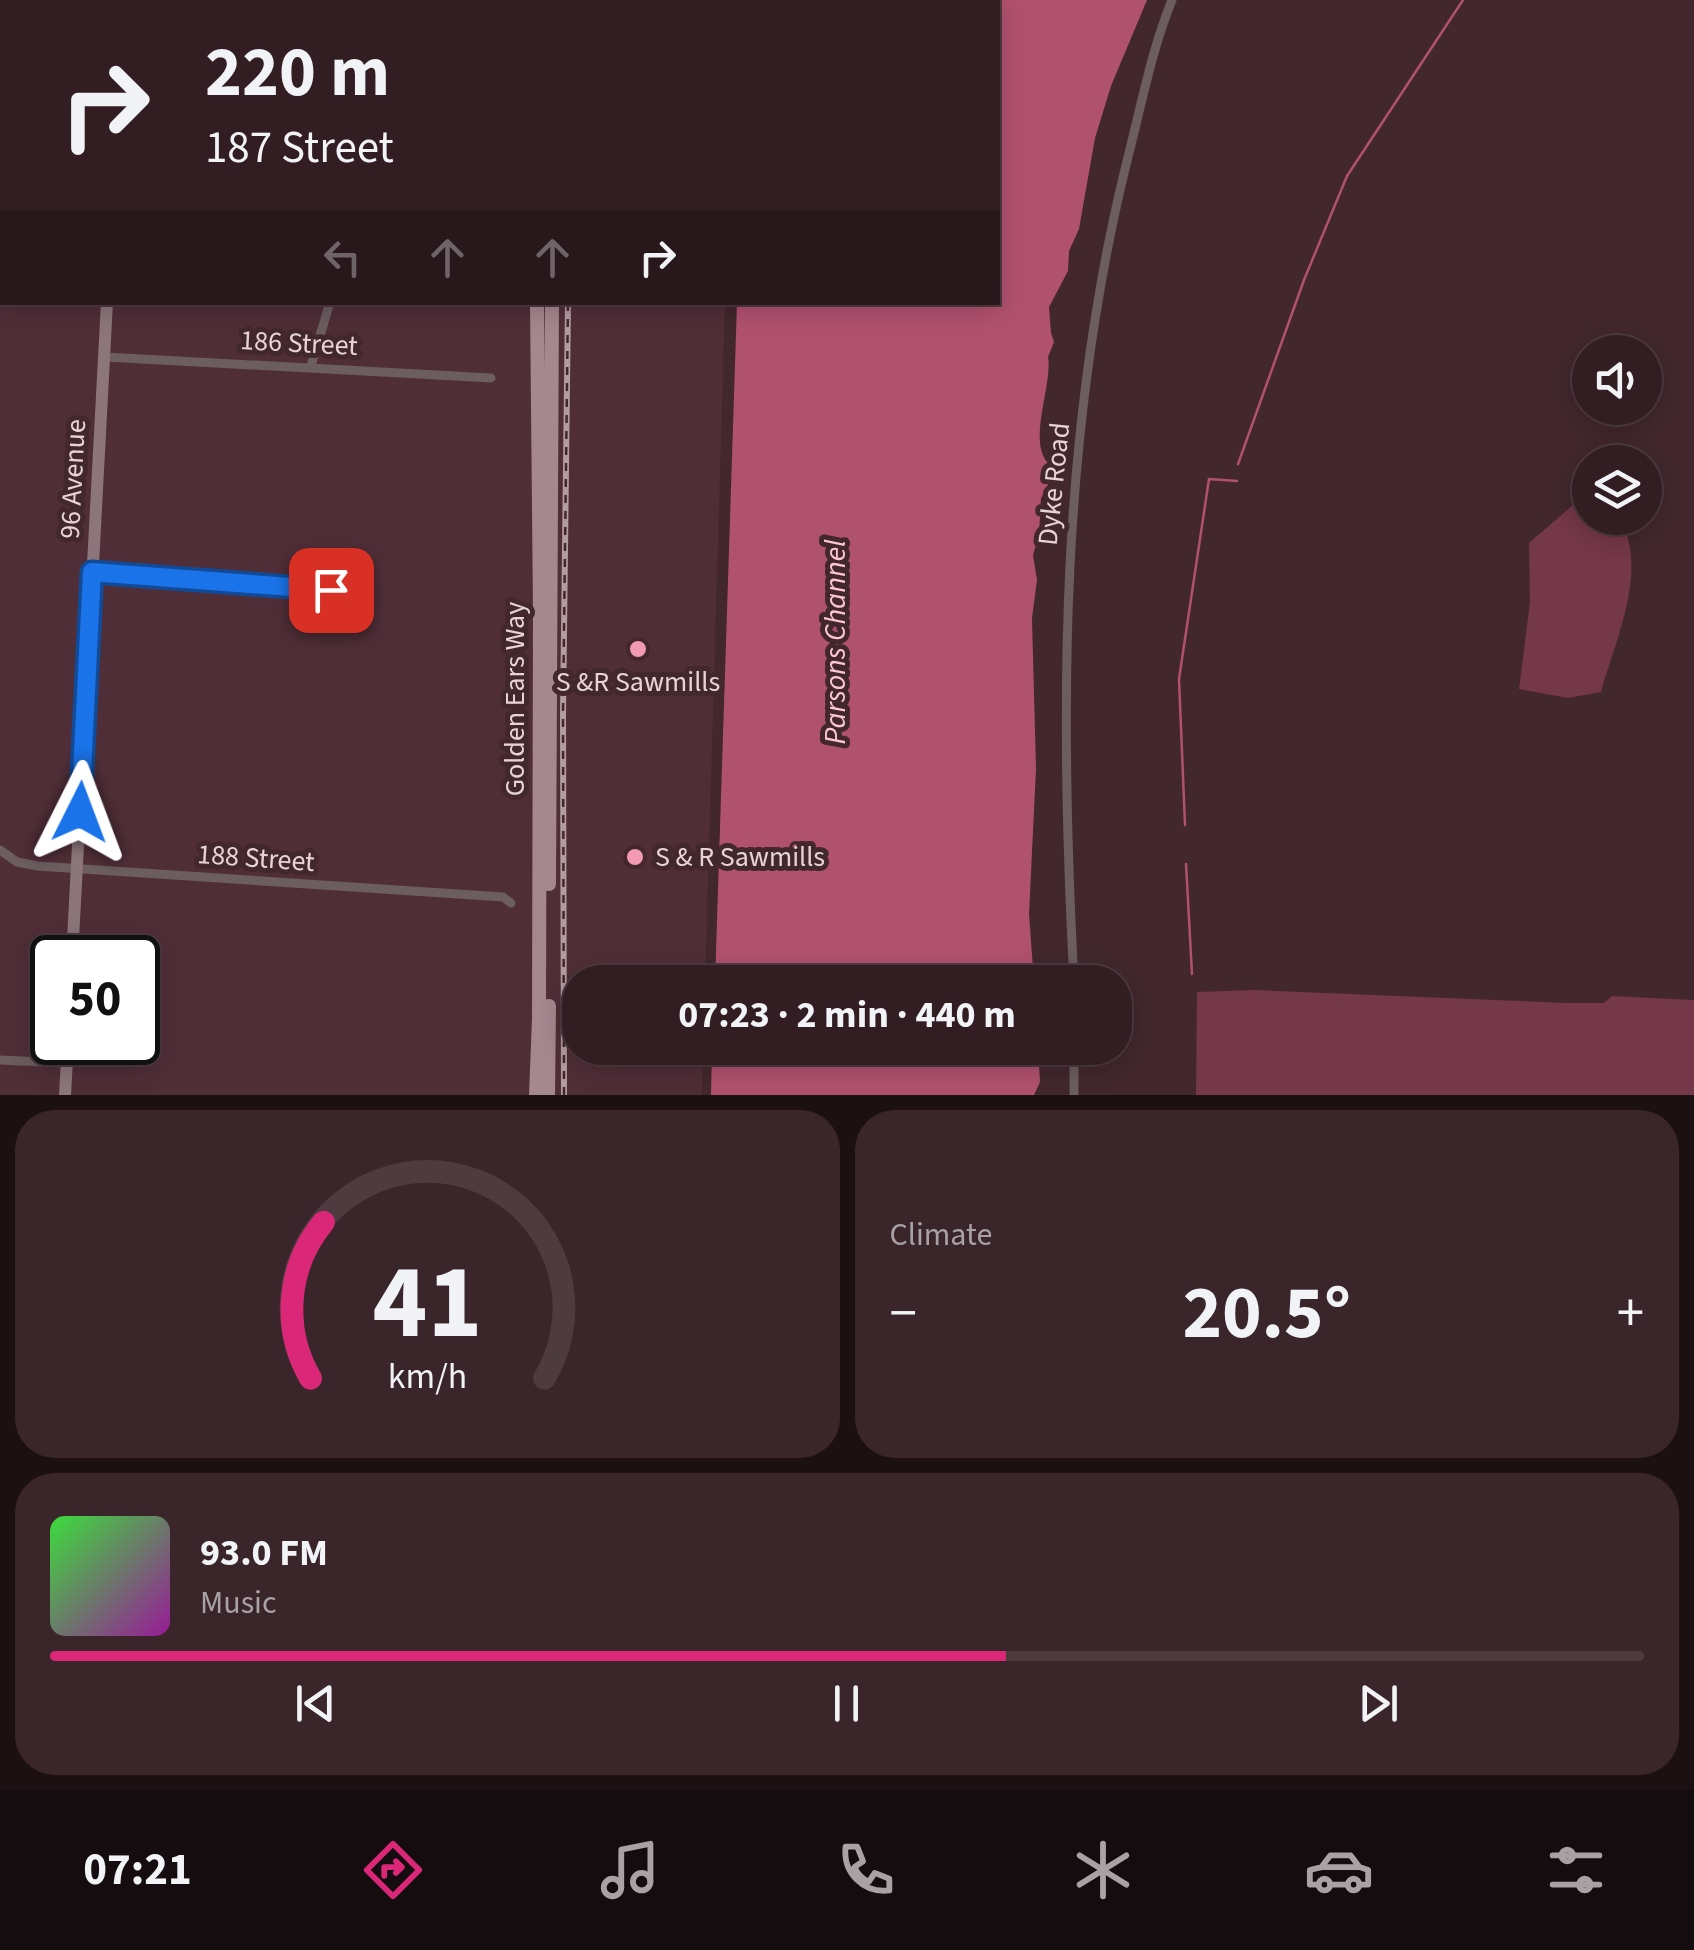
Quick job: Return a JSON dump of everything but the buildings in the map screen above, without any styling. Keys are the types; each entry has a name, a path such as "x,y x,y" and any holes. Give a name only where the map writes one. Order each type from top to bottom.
{"main road":[{"name":"96 Avenue","path":"73,935 107,305"},
{"name":"Golden Ears Way","path":"536,1095 540,614 537,305"},
{"name":"Golden Ears Way","path":"548,1095 552,305"},
{"path":"65,1095 67,1065"}],"street":[{"name":"Dyke Road","path":"1073,965 1064,766 1068,562 1103,268 1149,75 1172,0"},
{"path":"311,366 329,305"},
{"name":"186 Street","path":"105,357 490,378"},
{"path":"92,572 331,590"},
{"name":"188 Street","path":"0,850 20,863 77,869 503,897 510,903"},
{"path":"0,1060 30,1062"},
{"path":"1074,1065 1074,1095"}],"shaded area":[{"path":"0,305 725,305 706,965 562,965 562,1065 703,1065 702,1095 0,1095"},
{"path":"1572,506 1572,535 1627,535 1631,581 1601,692 1568,698 1519,689 1530,602 1529,543"},
{"path":"1254,990 1567,1003 1604,1003 1612,996 1694,1000 1694,1095 1196,1095 1197,992"}],"water":[{"name":"Parsons Channel","path":"1000,0 1147,0 1111,86 1095,138 1068,271 1049,307 1054,342 1048,357 1040,427 1042,453 1048,463 1048,486 1041,498 1039,534 1033,555 1037,580 1032,618 1036,769 1029,914 1033,965 716,965 737,305 1000,305"},
{"path":"712,1065 1039,1065 1040,1082 1034,1095 711,1095"}],"waterway":[{"path":"1238,464 1304,280 1347,176 1463,0"},
{"path":"1185,825 1179,679 1209,479 1237,481"},
{"path":"1186,864 1192,974"}],"railway":[{"path":"564,1095 568,305"}],"place":[{"name":"S &R Sawmills","path":"638,649"},
{"name":"S & R Sawmills","path":"635,857"}],"route":[{"path":"80,812 92,572 331,590"}]}
